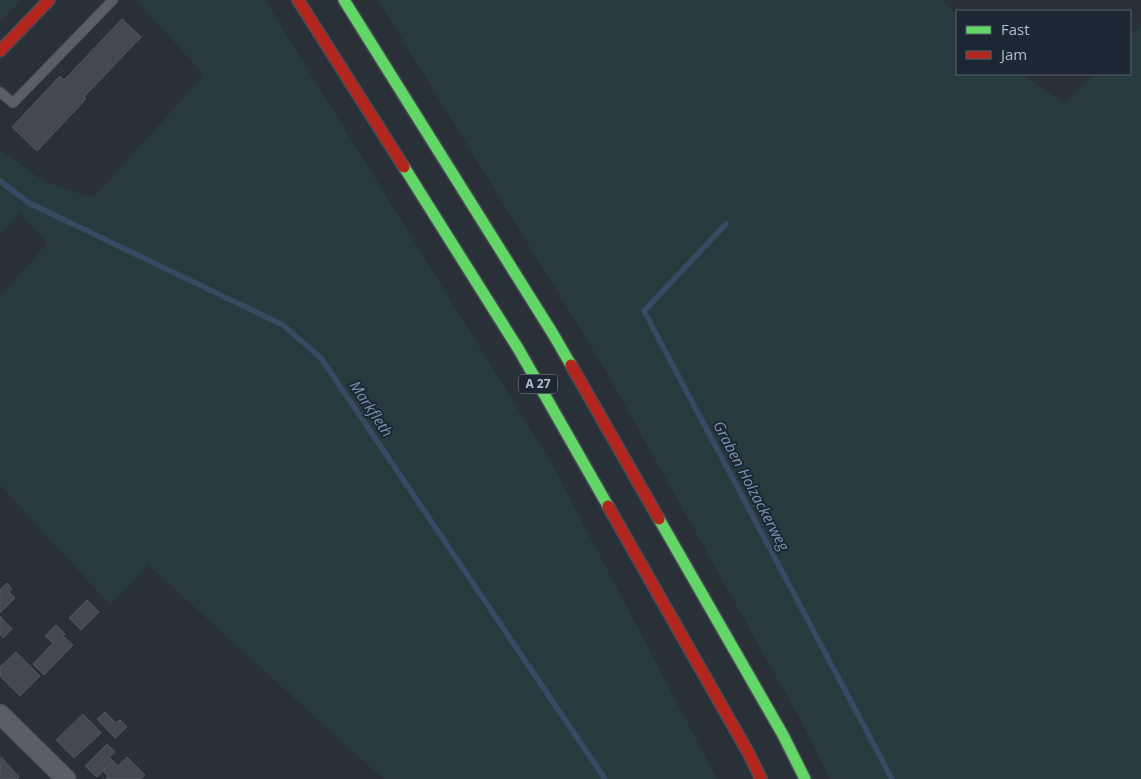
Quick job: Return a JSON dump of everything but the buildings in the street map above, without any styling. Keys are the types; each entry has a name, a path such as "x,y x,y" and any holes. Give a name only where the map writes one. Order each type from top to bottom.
{"main road":[{"path":"0,51 49,0"},
{"name":"A 27","path":"298,0 518,350 740,737 762,779"},
{"name":"A 27","path":"344,0 553,334 783,735 805,779"}],"street":[{"path":"0,714 66,779"}],"lane":[{"path":"0,92 13,103 113,0"}],"green space":[{"path":"0,0 21,0 0,22"},
{"path":"136,0 265,0 552,464 717,779 383,779 148,565 110,605 0,485 0,297 47,243 20,213 0,234 0,149 43,181 93,198 204,75"},
{"path":"378,0 942,0 956,14 956,75 1022,75 1065,104 1093,75 1131,75 1131,36 1141,25 1141,779 830,779 807,732 606,371"}],"waterway":[{"name":"Markfleth","path":"0,181 29,203 283,325 321,358 605,779"},
{"name":"Graben Holzackerweg","path":"726,224 644,311 892,779"}],"traffic: fast":[{"path":"344,0 571,365"},
{"path":"404,167 519,350 608,506"},
{"path":"659,519 783,735 805,779"}],"traffic: jam":[{"path":"0,51 49,0"},
{"path":"298,0 404,167"},
{"path":"571,365 659,519"},
{"path":"608,506 749,754 761,779"}]}
